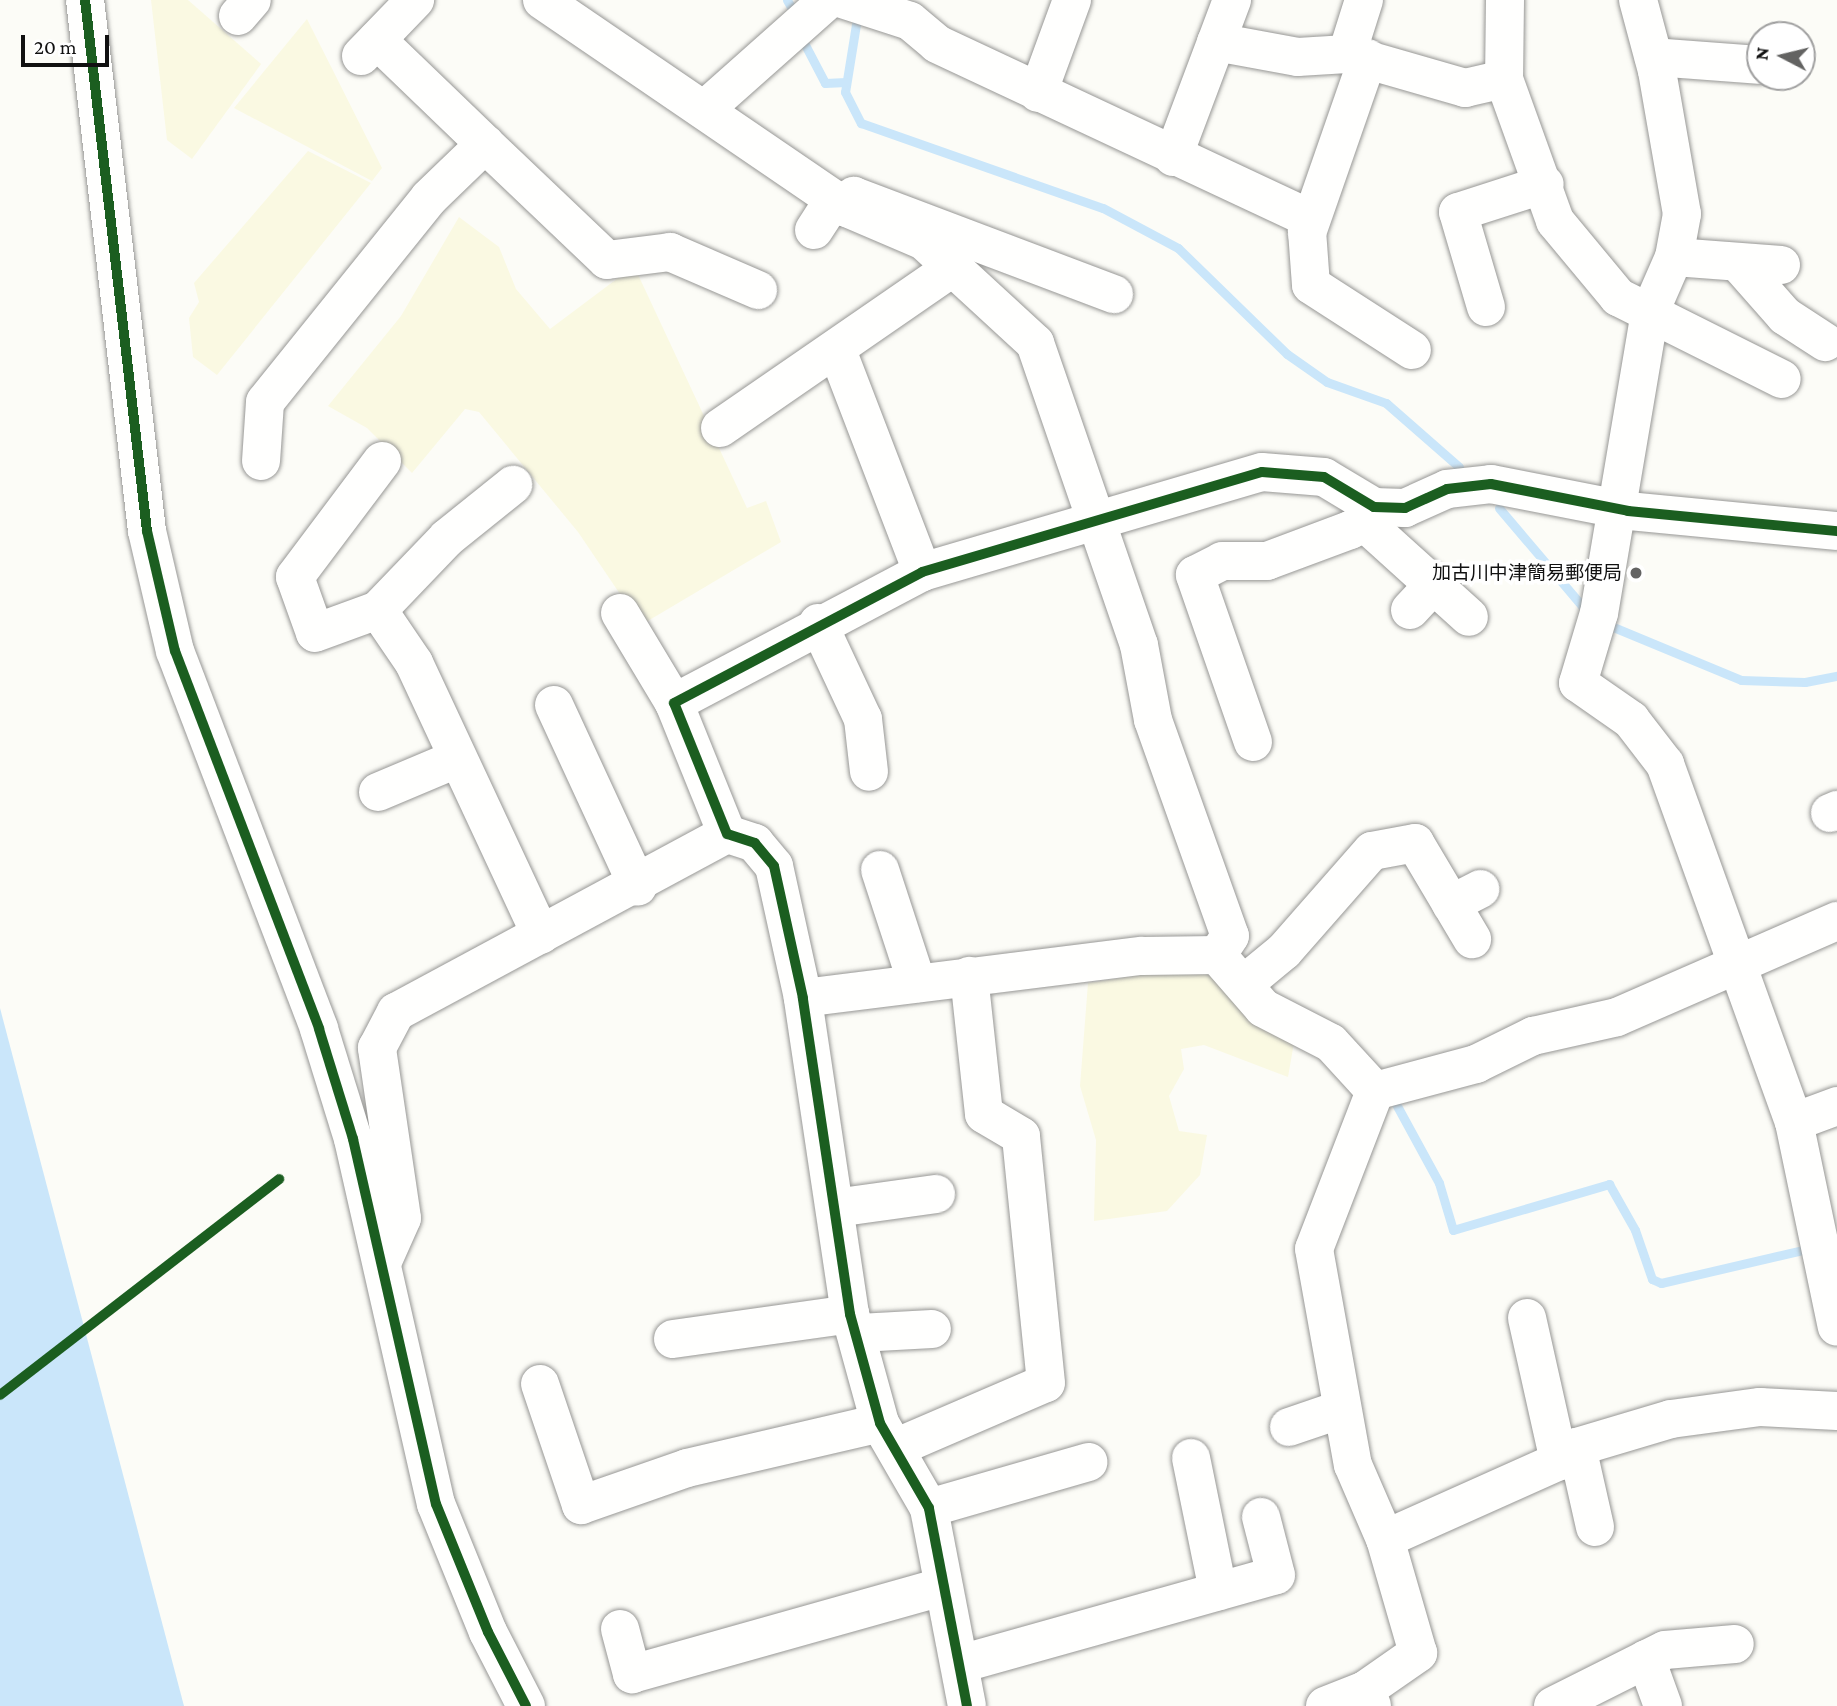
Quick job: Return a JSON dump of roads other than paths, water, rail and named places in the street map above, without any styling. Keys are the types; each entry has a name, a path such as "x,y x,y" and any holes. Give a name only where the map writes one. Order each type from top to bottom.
{"street":[{"path":"85,0 147,531 175,652 319,1029 382,1264 436,1504 488,1632 526,1706"},
{"path":"415,0 369,48 485,144 589,223 607,260 670,252 712,287 758,290"},
{"path":"542,0 704,110 832,212 924,241 1035,343 1093,520 1139,645 1153,720 1230,936 1217,955"},
{"path":"1038,93 1072,0"},
{"path":"1173,157 1232,0"},
{"path":"1307,233 1358,56 1364,0"},
{"path":"1505,0 1504,79 1545,184 1555,220 1618,297 1782,379"},
{"path":"1638,0 1654,57 1682,214 1674,257 1650,312 1614,508 1597,620 1578,683 1631,720 1665,764 1739,963 1794,1122 1836,1315"},
{"path":"704,110 849,2 923,33 1038,93 1306,217 1311,285 1412,350"},
{"path":"1216,42 1298,57 1358,56 1465,88 1504,79"},
{"path":"1654,57 1721,45 1746,58"},
{"path":"261,461 265,402 429,198 485,144"},
{"path":"1486,307 1458,212 1545,184"},
{"path":"832,212 854,196 1114,294"},
{"path":"1674,257 1740,265 1781,265"},
{"path":"1740,265 1785,316 1825,341"},
{"path":"720,428 837,350 953,267"},
{"path":"837,350 922,572"},
{"path":"382,461 339,482 295,578 315,633 378,610 439,527 513,485"},
{"path":"674,703 818,623 922,572 1262,472 1324,477 1370,515 1421,598 1469,617"},
{"path":"1253,741 1254,693 1195,575 1222,561 1267,561 1370,515 1405,508 1447,489 1491,484 1614,508 1837,531"},
{"path":"378,610 414,663 456,759 541,935"},
{"path":"620,613 674,703 727,834 755,844 774,866 803,998 854,1323 888,1435 929,1508 941,1587 960,1664 967,1706"},
{"path":"818,623 863,719 869,772"},
{"path":"554,705 638,887"},
{"path":"378,792 456,759"},
{"path":"382,1264 402,1218 377,1048 396,1012 638,887 727,834"},
{"path":"1244,984 1284,951 1372,851 1415,843 1465,896 1472,939"},
{"path":"880,870 918,983"},
{"path":"1376,1091 1476,1064 1533,1036 1617,1017 1837,921"},
{"path":"803,998 1142,956 1217,955 1263,1008 1331,1043 1376,1091"},
{"path":"540,1384 581,1505 888,1435 1046,1383 1021,1136 984,1114 969,976"},
{"path":"1325,1706 1369,1698 1418,1653 1385,1539 1353,1465 1339,1410 1314,1249 1376,1091"},
{"path":"1794,1122 1837,1106"},
{"path":"835,1208 936,1194"},
{"path":"1527,1318 1568,1454 1595,1528"},
{"path":"684,1330 854,1323 932,1329"},
{"path":"1385,1539 1568,1454 1671,1419 1760,1407 1837,1411"},
{"path":"1289,1427 1339,1410"},
{"path":"1191,1458 1218,1591"},
{"path":"929,1508 1088,1462"},
{"path":"960,1664 1276,1575 1261,1517"},
{"path":"620,1629 621,1679 774,1622 941,1587"},
{"path":"1553,1706 1665,1650 1735,1644"},
{"path":"1646,1659 1663,1706"}],"water":[{"path":"0,1008 184,1706 0,1706"}],"waterway":[{"path":"787,0 791,7"},
{"path":"858,12 845,92 861,123 1103,208 1178,248 1287,354 1327,382 1386,403 1459,467"},
{"path":"801,37 825,83 846,82"},
{"path":"1499,508 1588,613"},
{"path":"1606,624 1741,680 1805,682 1837,676"},
{"path":"1396,1104 1439,1183 1453,1230 1609,1184 1635,1230 1652,1279 1661,1283 1811,1248"}],"place":[{"name":"加古川中津簡易郵便局","path":"1636,573"}]}
